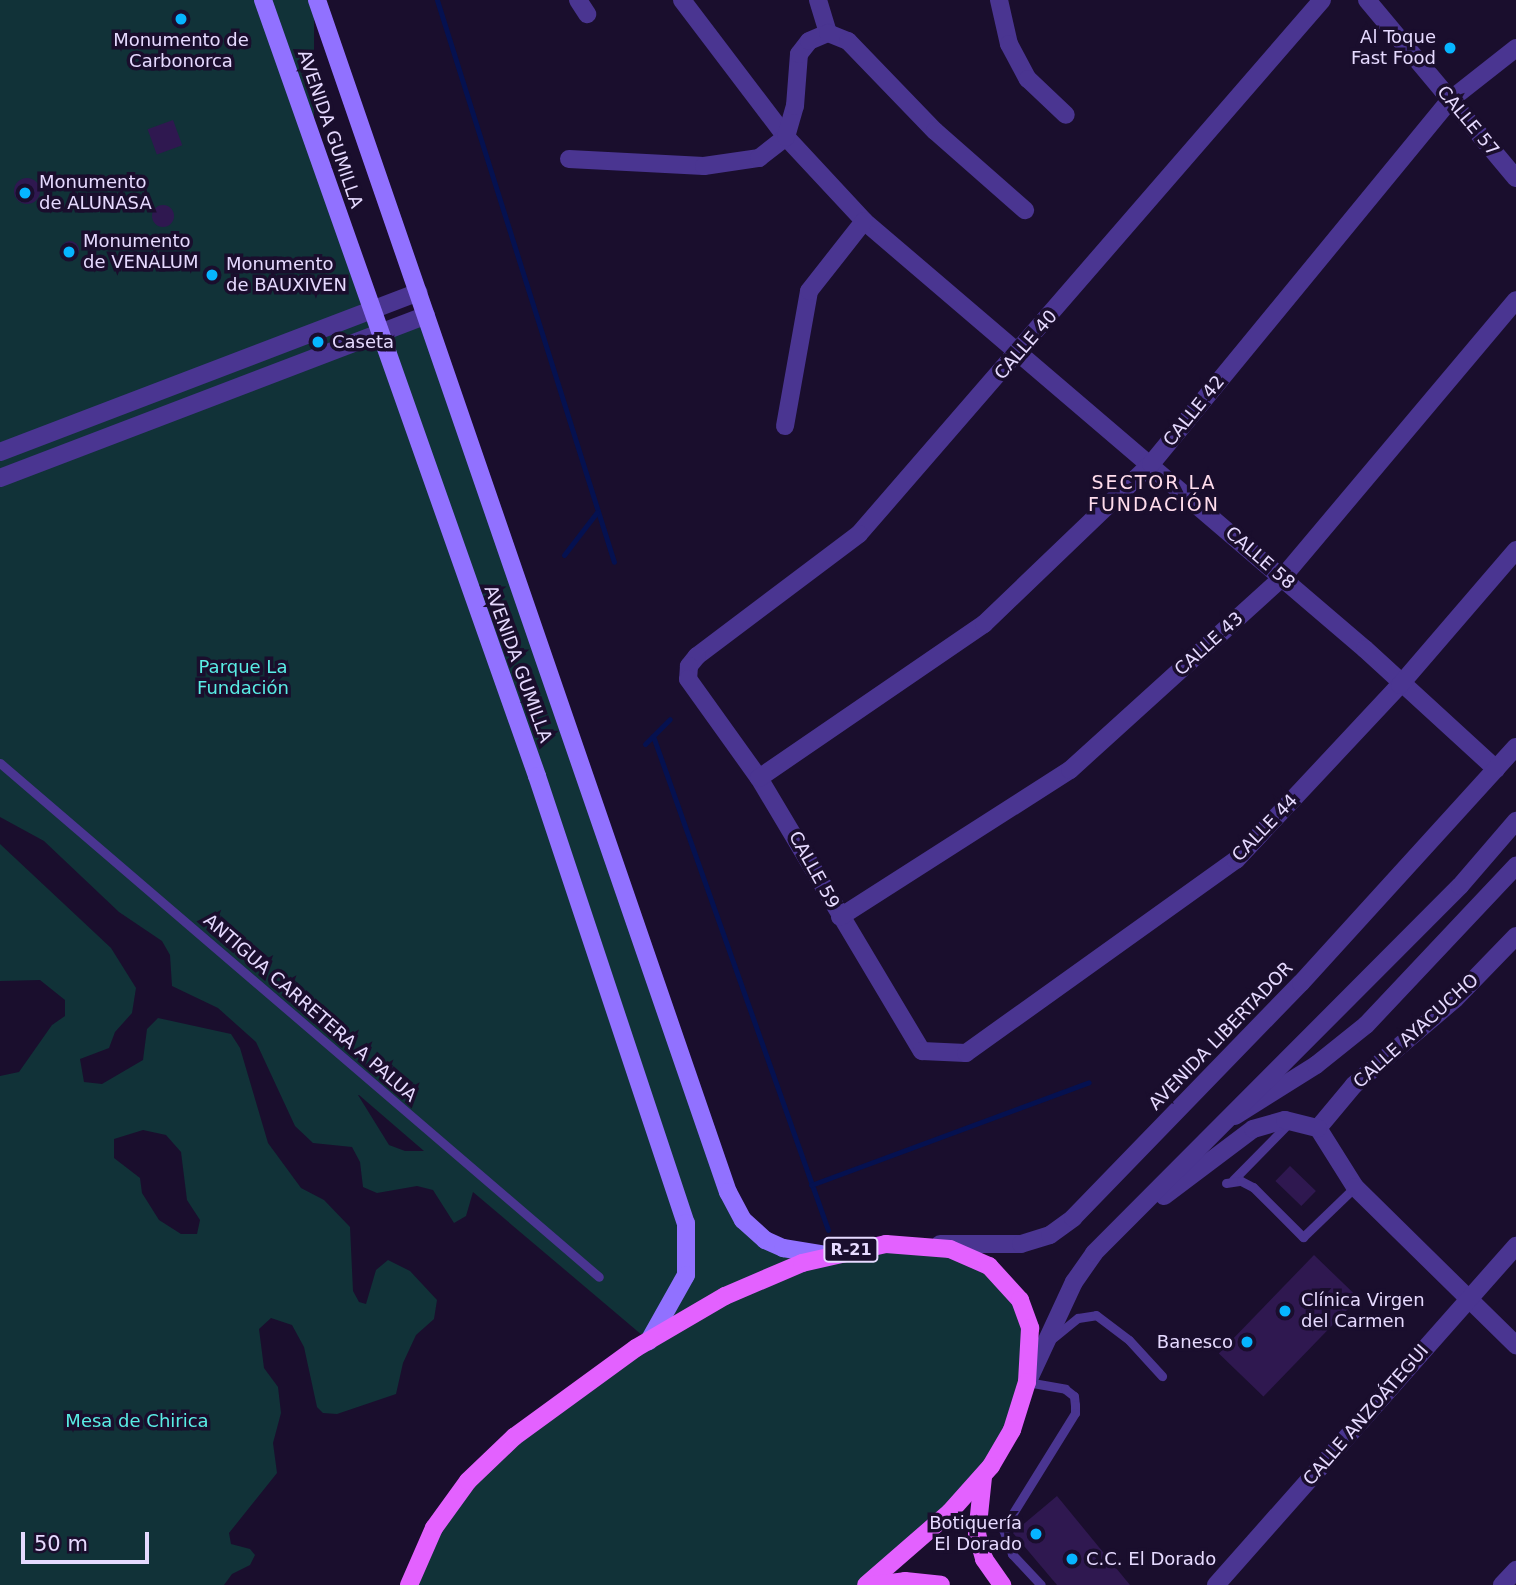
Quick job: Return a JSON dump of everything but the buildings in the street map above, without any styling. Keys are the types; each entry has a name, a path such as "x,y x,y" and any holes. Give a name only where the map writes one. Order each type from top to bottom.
{"main road":[{"name":"AVENIDA GUMILLA","path":"264,0 537,776 686,1223 686,1275 649,1341"},
{"name":"AVENIDA GUMILLA","path":"317,0 728,1192 743,1220 765,1240 827,1255"},
{"name":"R-21","path":"409,1585 421,1553 450,1503 492,1456 573,1392 649,1341 732,1293 827,1255 902,1243 950,1249 989,1266 1012,1286 1030,1328 1027,1382 1012,1430 983,1475 950,1512 866,1585"},
{"path":"983,1475 977,1534 984,1559 1002,1585"},
{"path":"404,1585 421,1553"},
{"path":"873,1585 905,1581 941,1585"}],"street":[{"name":"CALLE 58","path":"682,0 786,137 864,220 942,291 1021,351 1496,769"},
{"path":"818,0 828,33"},
{"path":"999,0 1009,44 1023,69 1041,94 1066,115"},
{"name":"CALLE 40","path":"697,656 859,534 1021,351 1322,0"},
{"name":"CALLE 57","path":"1367,0 1516,177"},
{"path":"569,159 704,166 759,158 786,137 795,106 799,54 809,41 828,33 848,41 927,123 1025,210"},
{"name":"CALLE 42","path":"759,778 984,624 1151,464 1450,100 1516,48"},
{"path":"785,426 808,291 864,220"},
{"path":"0,452 418,292"},
{"name":"CALLE 43","path":"840,917 1070,770 1282,578 1516,300"},
{"path":"0,478 426,315"},
{"name":"CALLE 44","path":"966,1053 1236,860 1400,685 1516,550"},
{"name":"CALLE 59","path":"697,656 689,666 688,680 759,778 922,1051 966,1053"},
{"name":"AVENIDA LIBERTADOR","path":"902,1243 1021,1244 1061,1228 1282,1003 1516,747"},
{"path":"1027,1382 1082,1270 1129,1219 1460,886 1516,821"},
{"path":"1229,1119 1316,1065 1366,1025 1513,875"},
{"name":"CALLE AYACUCHO","path":"1318,1128 1354,1085 1455,999 1516,936"},
{"path":"1129,1219 1253,1129 1290,1121 1318,1128 1355,1186 1516,1345"},
{"name":"CALLE ANZOÁTEGUI","path":"1216,1585 1516,1246"},
{"path":"1502,1585 1516,1570"}],"lane":[{"name":"ANTIGUA CARRETERA A PALUA","path":"0,763 599,1276"},
{"path":"1290,1121 1229,1182 1253,1187 1303,1237 1355,1186"},
{"path":"1045,1345 1078,1318 1096,1315 1129,1340 1162,1376"},
{"path":"1027,1382 1065,1390 1074,1396 1075,1405 1075,1413 1003,1529 1012,1554 1041,1585"}],"green space":[{"name":"Parque La Fundación","path":"0,0 264,0 689,1248 649,1341 473,1192 466,1216 454,1223 433,1190 417,1186 377,1193 363,1187 360,1162 352,1147 313,1143 295,1126 256,1042 218,1008 172,986 170,955 162,941 119,912 44,841 0,817","holes":["359,1095 424,1151 405,1151 389,1145"]},
{"path":"267,0 314,0 314,325 267,325"},
{"path":"425,317 739,1222 811,1256 661,1331 692,1261 381,333"},
{"name":"Mesa de Chirica","path":"0,844 111,948 136,988 132,1013 115,1032 109,1048 80,1059 84,1082 102,1084 143,1060 147,1029 158,1018 231,1034 240,1048 268,1143 301,1188 324,1200 350,1227 353,1291 359,1302 366,1304 376,1270 388,1260 410,1271 437,1300 434,1319 416,1335 403,1363 396,1394 337,1414 323,1413 317,1407 304,1347 292,1325 271,1318 259,1329 264,1368 278,1387 281,1413 273,1443 277,1473 229,1533 231,1544 250,1549 255,1555 250,1565 232,1574 224,1585 0,1585 0,1076 19,1072 52,1025 65,1016 65,1000 40,980 0,981","holes":["143,1130 166,1135 181,1152 187,1200 200,1220 197,1234 181,1234 159,1220 142,1193 140,1178 114,1158 114,1139"]},
{"path":"933,1250 986,1271 1021,1315 1026,1361 1007,1428 970,1484 858,1585 414,1585 438,1530 495,1460 639,1352 761,1285 867,1251"}],"waterway":[{"path":"437,0 614,562"},
{"path":"564,555 597,512"},
{"path":"645,744 670,719"},
{"path":"653,736 828,1230"},
{"path":"811,1185 1089,1082"}],"place":[{"name":"Monumento de Carbonorca","path":"181,19"},
{"name":"Al Toque Fast Food","path":"1450,48"},
{"name":"Monumento de ALUNASA","path":"25,193"},
{"name":"Monumento de VENALUM","path":"69,252"},
{"name":"Monumento de BAUXIVEN","path":"212,275"},
{"name":"Caseta","path":"318,342"},
{"name":"Clínica Virgen del Carmen","path":"1285,1311"},
{"name":"Banesco","path":"1247,1342"},
{"name":"Botiquería El Dorado","path":"1036,1534"},
{"name":"C.C. El Dorado","path":"1072,1559"}],"district":[{"name":"SECTOR LA FUNDACIÓN","path":"1154,494"}]}
